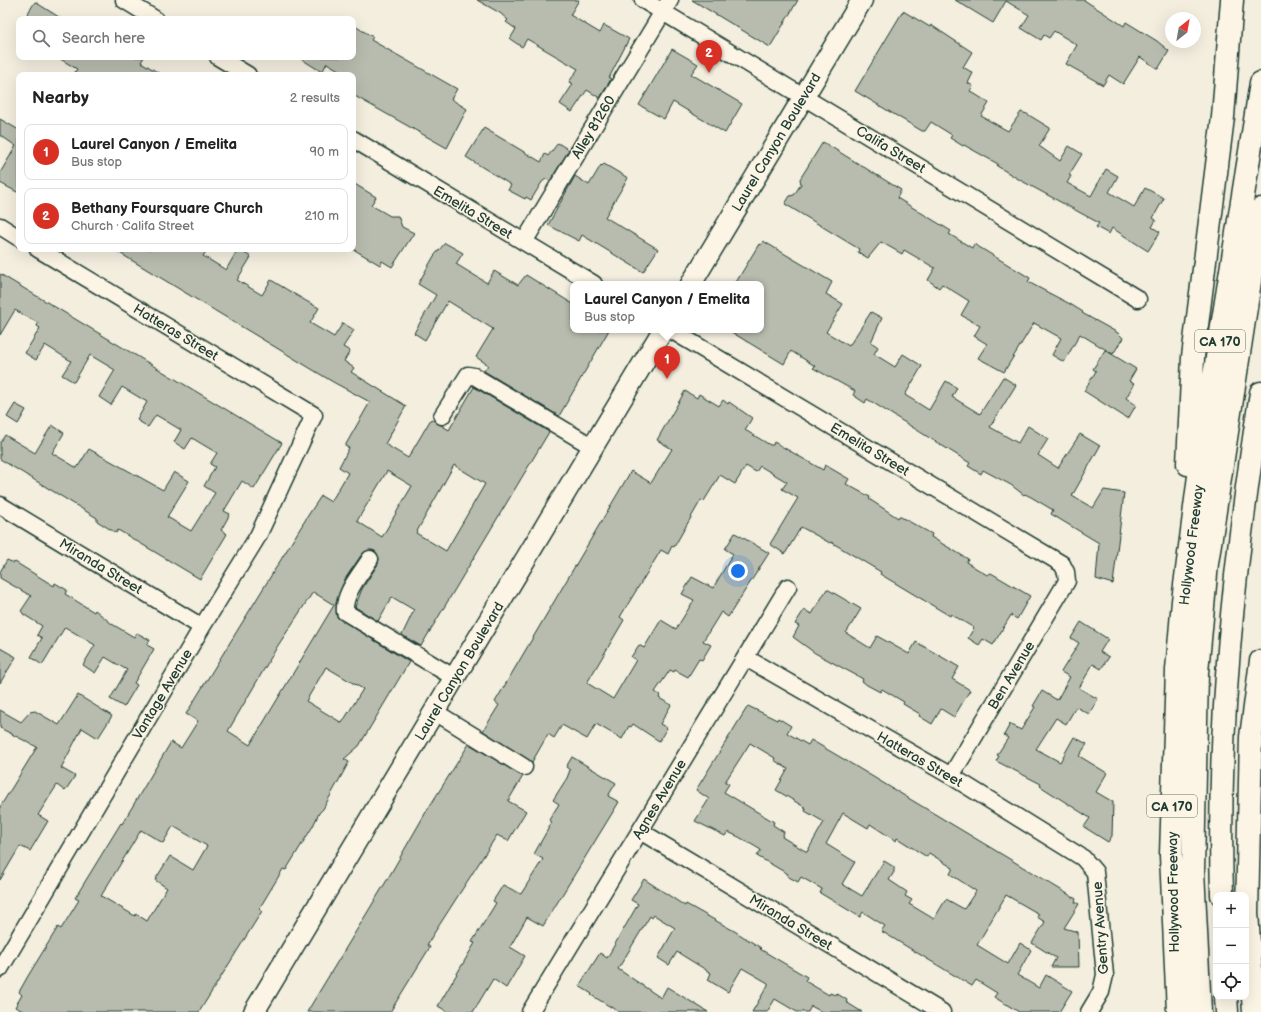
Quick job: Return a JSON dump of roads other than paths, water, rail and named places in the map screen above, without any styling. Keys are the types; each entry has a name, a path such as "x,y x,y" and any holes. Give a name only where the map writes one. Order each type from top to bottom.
{"highway":[{"path":"1183,601 1193,357 1223,117 1230,50 1232,0"},
{"name":"Hollywood Freeway","path":"1178,1012 1171,855 1177,670 1183,601 1203,445 1261,83"},
{"path":"1200,1012 1192,871 1197,672 1207,563 1261,208"},
{"path":"1211,1012 1207,942 1204,833 1207,692 1213,621 1235,446 1261,293"},
{"path":"1222,892 1221,787 1227,664 1237,557 1261,393"},
{"path":"1254,1012 1247,913 1251,737 1261,661"},
{"path":"1226,1000 1227,1012"}],"main road":[{"name":"Laurel Canyon Boulevard","path":"693,281 862,0"},
{"name":"Laurel Canyon Boulevard","path":"254,1012 661,333"}],"street":[{"path":"124,0 150,16"},
{"name":"Califa Street","path":"643,0 666,6 804,96 1138,299"},
{"name":"Alley 81260","path":"524,242 666,6"},
{"path":"223,60 243,72"},
{"name":"Emelita Street","path":"356,141 589,281"},
{"path":"0,226 16,236"},
{"name":"Hatteras Street","path":"43,252 314,415"},
{"name":"Emelita Street","path":"676,333 1062,564 1066,572"},
{"path":"442,416 468,376 474,376 593,447"},
{"name":"Vantage Avenue","path":"0,969 202,627 258,536 314,415"},
{"name":"Miranda Street","path":"0,505 202,627"},
{"path":"370,559 347,596 344,604 345,612 455,678"},
{"name":"Ben Avenue","path":"950,776 1067,581 1066,572"},
{"name":"Agnes Avenue","path":"535,1010 640,831 788,587"},
{"name":"Hatteras Street","path":"746,658 950,776 1083,858 1091,865"},
{"path":"435,712 524,767"},
{"name":"Miranda Street","path":"640,831 942,1012"},
{"name":"Gentry Avenue","path":"1089,1012 1101,992 1105,975 1095,872 1091,865"}],"place":[{"name":"Bethany Foursquare Church","path":"709,73"},
{"name":"Laurel Canyon / Emelita","path":"667,379"}]}
